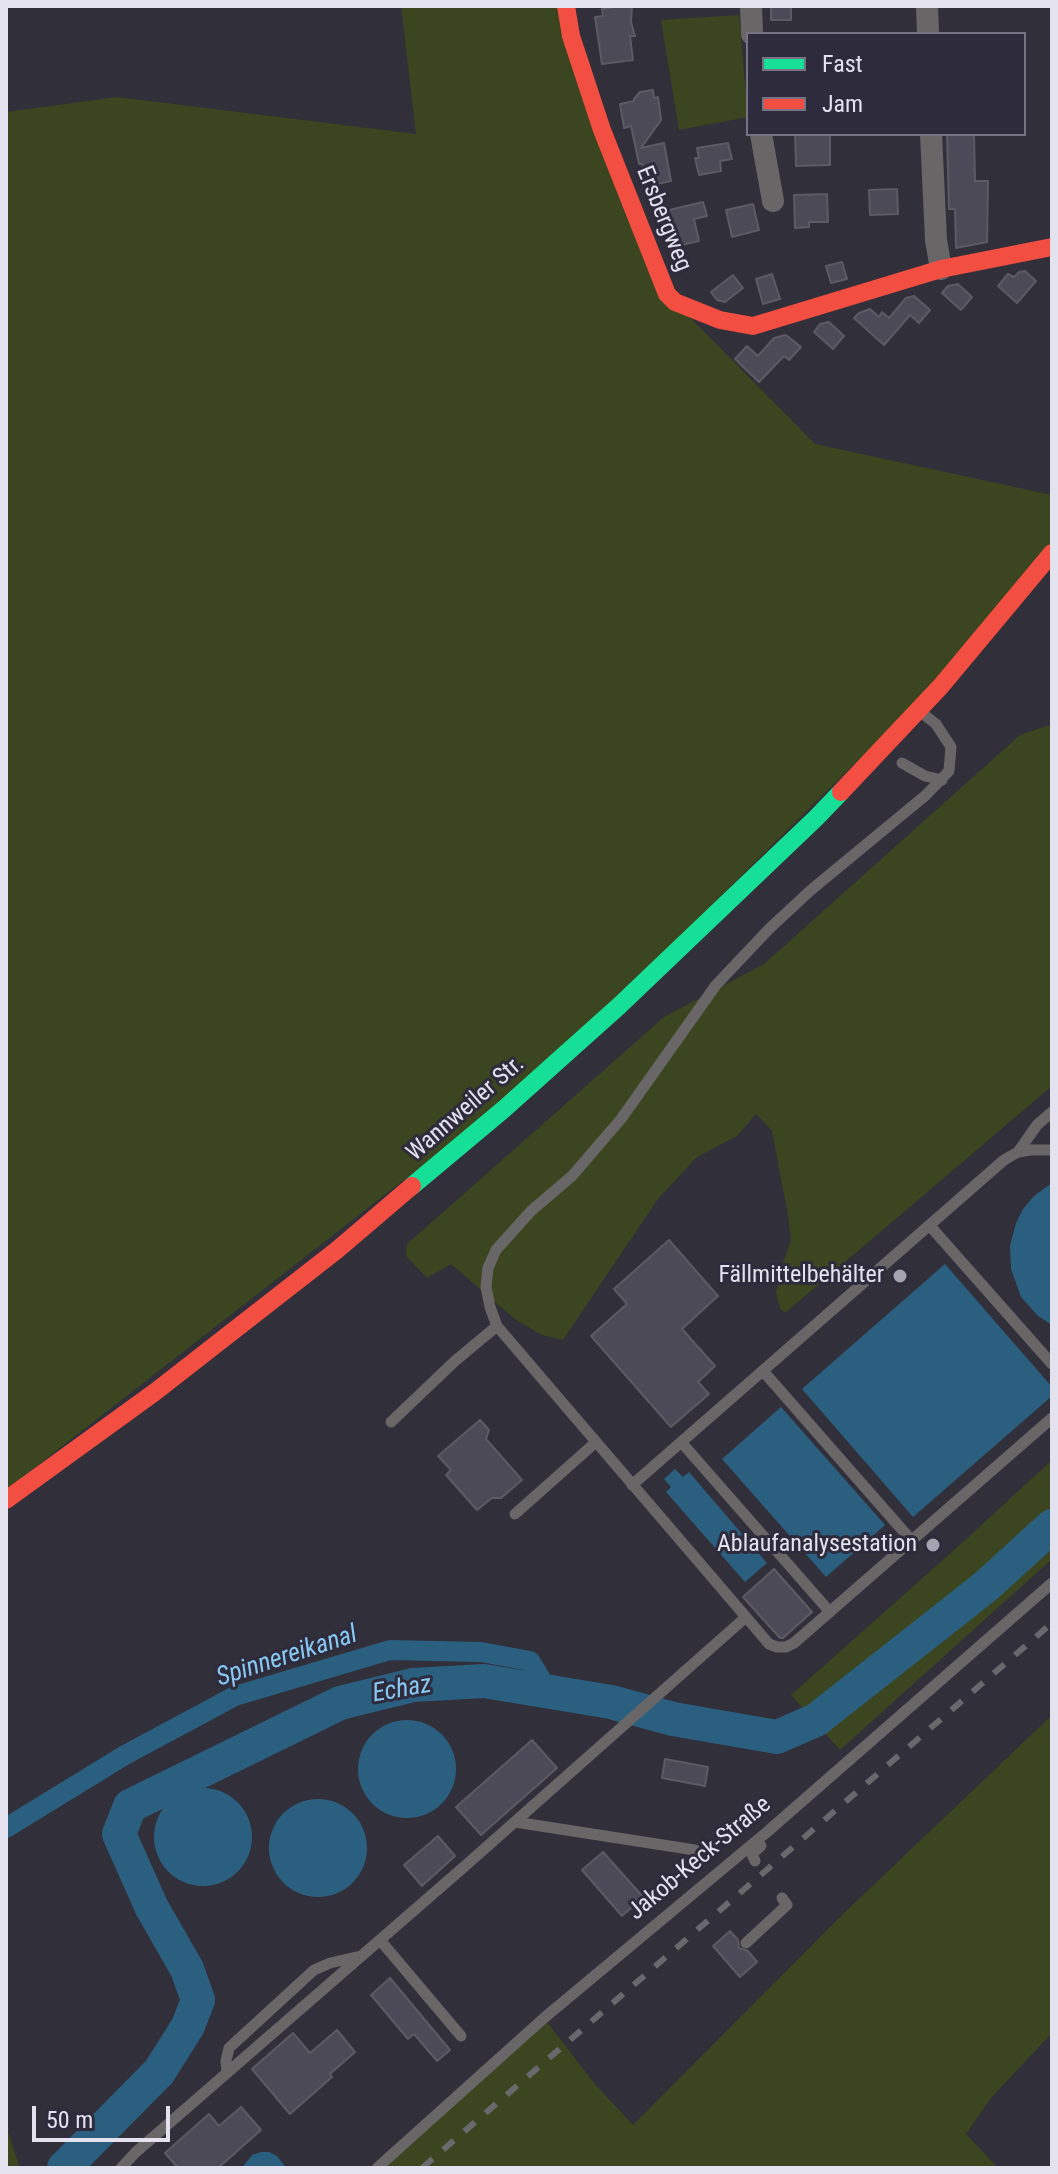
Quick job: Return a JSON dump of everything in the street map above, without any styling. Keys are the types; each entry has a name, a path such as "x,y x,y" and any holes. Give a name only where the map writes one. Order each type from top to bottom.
{"main road":[{"name":"Ersbergweg","path":"566,6 571,36 602,130 667,294 675,302 720,320 753,326 941,269 1052,247"},
{"name":"Wannweiler Str.","path":"6,1500 155,1392 337,1250 504,1109 683,948 816,818 918,710 1052,553"}],"street":[{"path":"751,6 752,32"},
{"path":"927,6 928,32"},
{"path":"761,136 773,201"},
{"path":"931,136 937,256 941,269"}],"lane":[{"path":"918,710 936,724 951,747 949,771 811,890 750,949 704,1000 621,1119 572,1176 531,1211 496,1250 488,1268 486,1287 497,1326 769,1644 777,1647 794,1643 1052,1418"},
{"path":"902,763 925,776 942,780"},
{"path":"1018,1152 1037,1125 1052,1112"},
{"path":"632,1485 1004,1160 1018,1152 1052,1150"},
{"path":"930,1226 1052,1364"},
{"path":"391,1422 497,1326"},
{"path":"763,1371 912,1541"},
{"path":"515,1514 596,1442"},
{"path":"682,1443 830,1612"},
{"name":"Jakob-Keck-Straße","path":"377,2168 544,2018 767,1832 1052,1583"},
{"path":"121,2168 746,1617"},
{"path":"515,1822 695,1850"},
{"path":"755,1861 752,1854 767,1840 767,1832"},
{"path":"746,1943 787,1905 782,1898"},
{"path":"380,1940 461,2036"},
{"path":"227,2072 229,2048 314,1970 362,1956"}],"green space":[{"path":"401,6 566,6 667,294 815,444 1052,495 1052,555 1010,610 545,1070 6,1490 6,112 117,97 416,134"},
{"path":"739,15 746,117 679,130 661,20"},
{"path":"1052,724 1052,1086 785,1313 780,1308 776,1293 791,1241 788,1215 772,1131 756,1114 737,1136 697,1157 658,1199 563,1340 542,1335 516,1320 451,1264 427,1278 406,1256 407,1244 664,1017 764,964 1020,735"},
{"path":"1052,1460 1052,1559 840,1750 791,1695"},
{"path":"1052,1715 1052,2033 991,2098 966,2134 998,2168 377,2168 544,2018 594,2083 633,2125 842,1915"},
{"path":"6,2126 20,2168 6,2168"}],"water":[{"path":"1052,1183 1052,1325 1038,1316 1021,1297 1011,1269 1010,1246 1023,1209"},
{"path":"945,1264 1052,1387 1052,1396 913,1517 802,1389"},
{"path":"781,1407 885,1525 826,1577 722,1459"},
{"path":"675,1469 683,1477 689,1472 767,1563 745,1582 666,1492 671,1487 664,1479"},
{"path":"407,1720 434,1728 448,1742 456,1769 448,1796 434,1810 407,1818 380,1810 366,1796 358,1769 366,1742 380,1728"},
{"path":"203,1788 230,1796 244,1810 252,1837 244,1864 230,1878 203,1886 176,1878 162,1864 154,1837 162,1810 176,1796"},
{"path":"318,1799 337,1803 352,1814 363,1829 367,1848 363,1867 352,1882 337,1893 318,1897 299,1893 284,1882 273,1867 269,1848 273,1829 284,1814 299,1803"},
{"path":"261,2152 277,2156 286,2168 242,2168 252,2155"}],"building":[{"path":"632,6 631,22 635,36 630,36 633,60 602,64 595,17 603,16 602,9"},
{"path":"771,6 791,6 791,20 771,20"},
{"path":"653,90 654,98 658,97 661,120 641,148 664,143 671,181 647,186 631,126 624,128 620,104 634,101 640,92"},
{"path":"795,136 830,136 830,165 796,166"},
{"path":"947,136 974,136 975,181 988,181 987,242 956,248 955,209 949,209"},
{"path":"728,143 732,159 720,161 721,171 699,175 695,158 699,158 697,148"},
{"path":"897,189 898,214 870,215 869,190"},
{"path":"827,194 828,222 809,222 809,227 795,228 794,195"},
{"path":"703,202 707,216 694,219 699,241 673,247 665,211"},
{"path":"753,204 759,230 732,237 726,210"},
{"path":"842,262 847,279 831,283 826,266"},
{"path":"1025,271 1036,281 1017,303 998,286 1008,274 1014,277"},
{"path":"772,274 780,299 763,304 756,279"},
{"path":"733,275 743,288 725,302 717,300 711,292"},
{"path":"958,284 972,297 961,310 942,293 948,286"},
{"path":"914,296 930,310 919,323 910,315 884,345 854,318 870,309 879,317 882,312 889,318 906,298"},
{"path":"829,322 844,336 833,349 814,332 820,324"},
{"path":"786,335 801,347 789,360 784,356 759,382 735,359 747,346 758,356 774,338"},
{"path":"669,1240 718,1296 682,1329 715,1366 698,1382 709,1394 671,1427 591,1336 627,1304 614,1289"},
{"path":"480,1420 489,1430 486,1439 522,1480 501,1498 492,1498 477,1510 446,1475 451,1470 438,1456"},
{"path":"774,1569 812,1612 783,1638 743,1597"},
{"path":"532,1740 557,1768 481,1835 456,1807"},
{"path":"665,1759 708,1767 705,1786 662,1778"},
{"path":"438,1836 455,1856 422,1886 404,1865"},
{"path":"603,1852 643,1897 622,1916 582,1870"},
{"path":"730,1931 738,1940 739,1948 748,1951 757,1962 740,1977 713,1946"},
{"path":"390,1978 450,2050 437,2061 414,2034 408,2039 371,1995"},
{"path":"337,2030 355,2052 290,2114 252,2069 293,2033 310,2053"},
{"path":"241,2107 261,2130 218,2168 178,2168 165,2153 209,2114 219,2126"}],"waterway":[{"name":"Echaz","path":"64,2168 159,2072 188,2026 198,2000 187,1969 152,1908 119,1834 130,1806 340,1703 413,1685 484,1681 611,1702 673,1719 777,1737 816,1720 985,1587 1052,1526"},
{"name":"Spinnereikanal","path":"6,1828 125,1755 235,1696 390,1650 481,1652 530,1661 549,1692"}],"railway":[{"path":"422,2168 1052,1623"}],"traffic: fast":[{"path":"412,1186 619,1006 841,792"}],"traffic: jam":[{"path":"566,6 571,36 602,130 667,294 675,302 720,320 753,326 941,269 1052,247"},
{"path":"841,792 941,686 1052,553"},
{"path":"6,1500 155,1392 337,1250 412,1186"}],"place":[{"name":"Fällmittelbehälter","path":"900,1276"},
{"name":"Ablaufanalysestation","path":"933,1545"}]}
